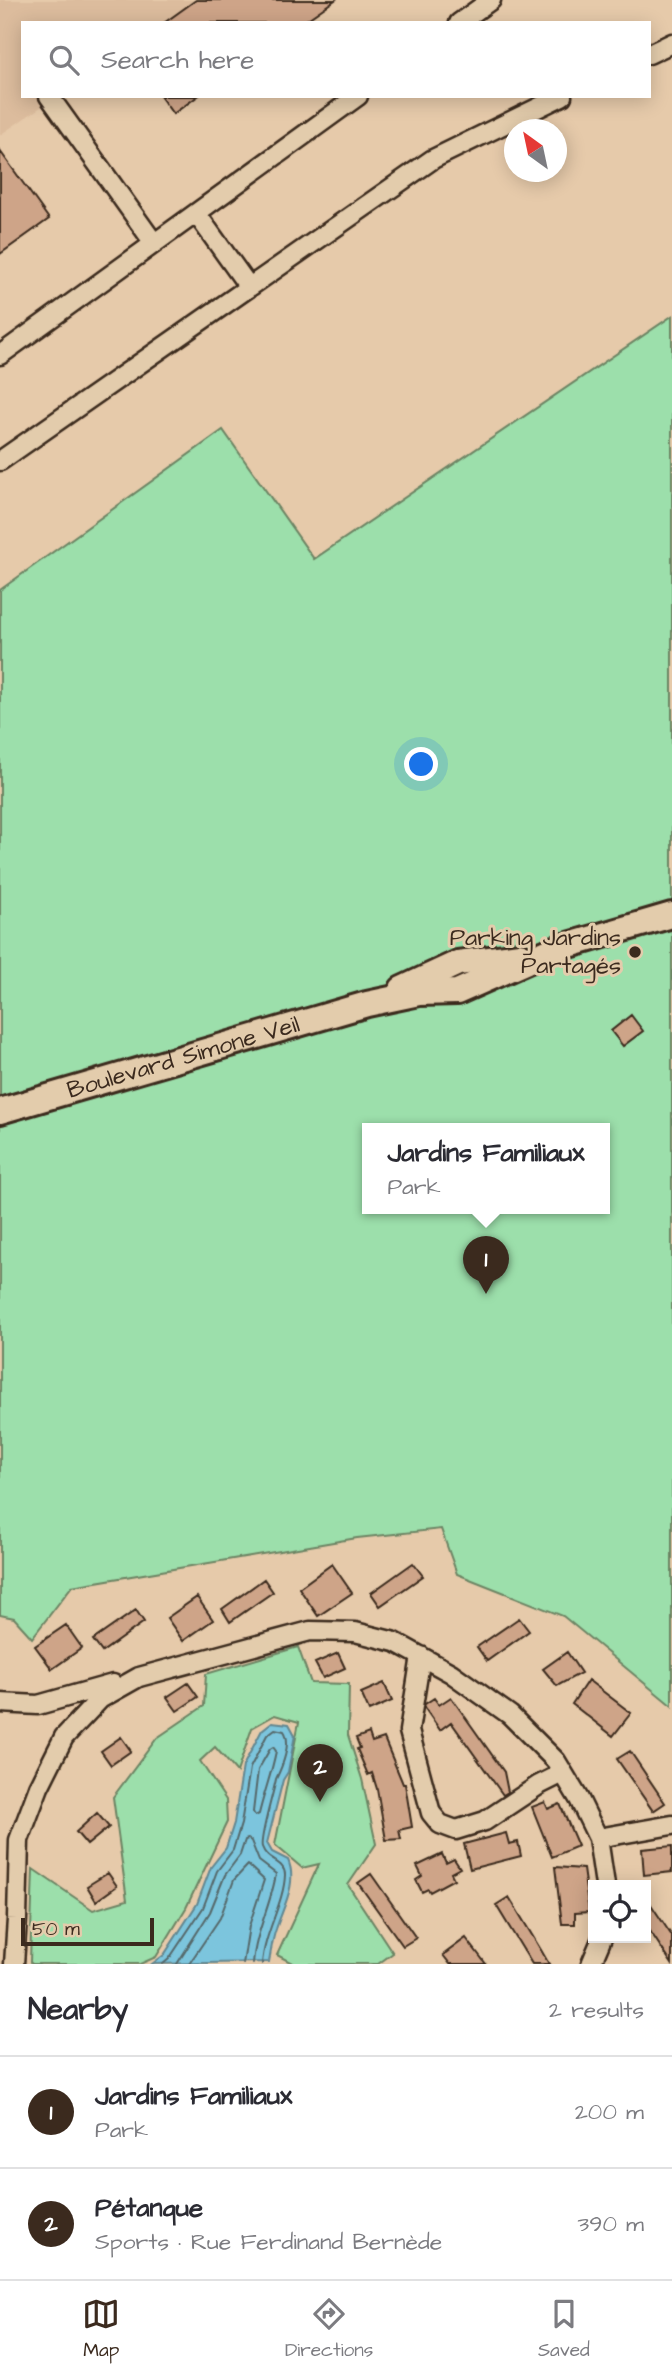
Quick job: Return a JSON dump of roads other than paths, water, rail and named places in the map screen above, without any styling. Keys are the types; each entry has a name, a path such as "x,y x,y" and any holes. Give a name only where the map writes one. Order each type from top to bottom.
{"main road":[{"name":"Boulevard Simone Veil","path":"0,1111 367,1004 458,963 552,950 672,915"}],"street":[{"path":"462,21 491,0"},
{"path":"651,53 672,43"},
{"path":"50,98 154,243"},
{"path":"0,355 355,98"},
{"path":"0,461 433,159 558,98"},
{"path":"196,213 249,287"},
{"path":"0,1703 38,1705 310,1631 355,1632 395,1643 451,1673 510,1716 556,1761 598,1838 604,1880"},
{"path":"421,1656 409,1731 431,1813 440,1824 456,1830 485,1821 563,1773"},
{"path":"14,1964 19,1840 38,1787 64,1737 100,1699 139,1677"},
{"path":"598,1838 672,1825"},
{"path":"591,1964 600,1943"}],"water":[{"path":"272,1722 289,1724 295,1735 288,1772 283,1780 267,1843 272,1852 288,1860 291,1869 288,1895 269,1962 152,1964 164,1955 197,1904 211,1867 226,1848 234,1823 243,1766 262,1730"}],"place":[{"name":"Parking Jardins Partagés","path":"635,952"},
{"name":"Jardins Familiaux","path":"486,1294"},
{"name":"Pétanque","path":"320,1802"}]}
